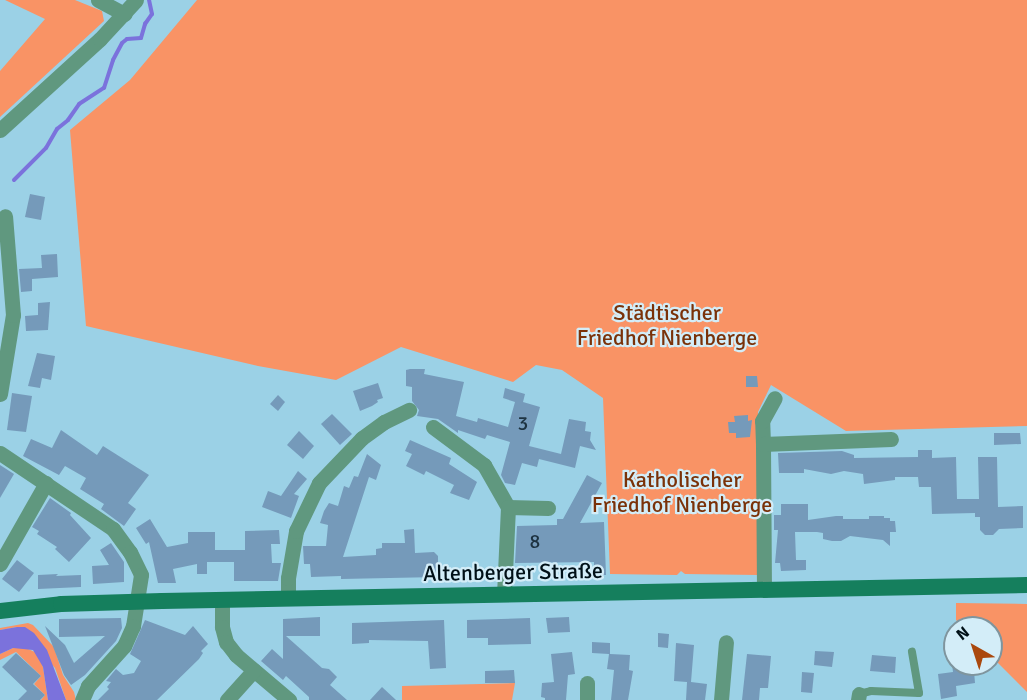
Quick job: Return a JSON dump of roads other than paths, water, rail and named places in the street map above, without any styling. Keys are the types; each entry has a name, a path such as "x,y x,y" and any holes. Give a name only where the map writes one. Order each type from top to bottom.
{"main road":[{"name":"Altenberger Straße","path":"0,611 61,604 288,598 1027,585"}],"street":[{"path":"98,0 124,14"},
{"path":"0,130 124,14 136,0"},
{"path":"0,394 13,315 5,216"},
{"path":"764,590 762,421 775,398"},
{"path":"288,598 288,578 297,531 319,483 362,438 384,422 409,410"},
{"path":"433,427 484,465 508,507 504,594"},
{"path":"763,444 891,440"},
{"path":"0,453 97,516 123,540 141,575 133,626 124,646 88,687 82,700"},
{"path":"0,564 46,483"},
{"path":"508,507 548,508"},
{"path":"222,600 223,636 233,652 289,700"},
{"path":"721,700 726,642"},
{"path":"227,700 254,670"},
{"path":"586,700 587,683"}],"lane":[{"path":"858,697 871,691 919,693 912,652"}],"waterway":[{"path":"14,180 46,148 57,129 68,120 79,104 104,88 113,60 122,43 127,39 141,38 145,24 152,14 149,0"}],"park label":[{"name":"Städtischer Friedhof Nienberge","path":"667,324"},
{"name":"Katholischer Friedhof Nienberge","path":"682,492"}]}
